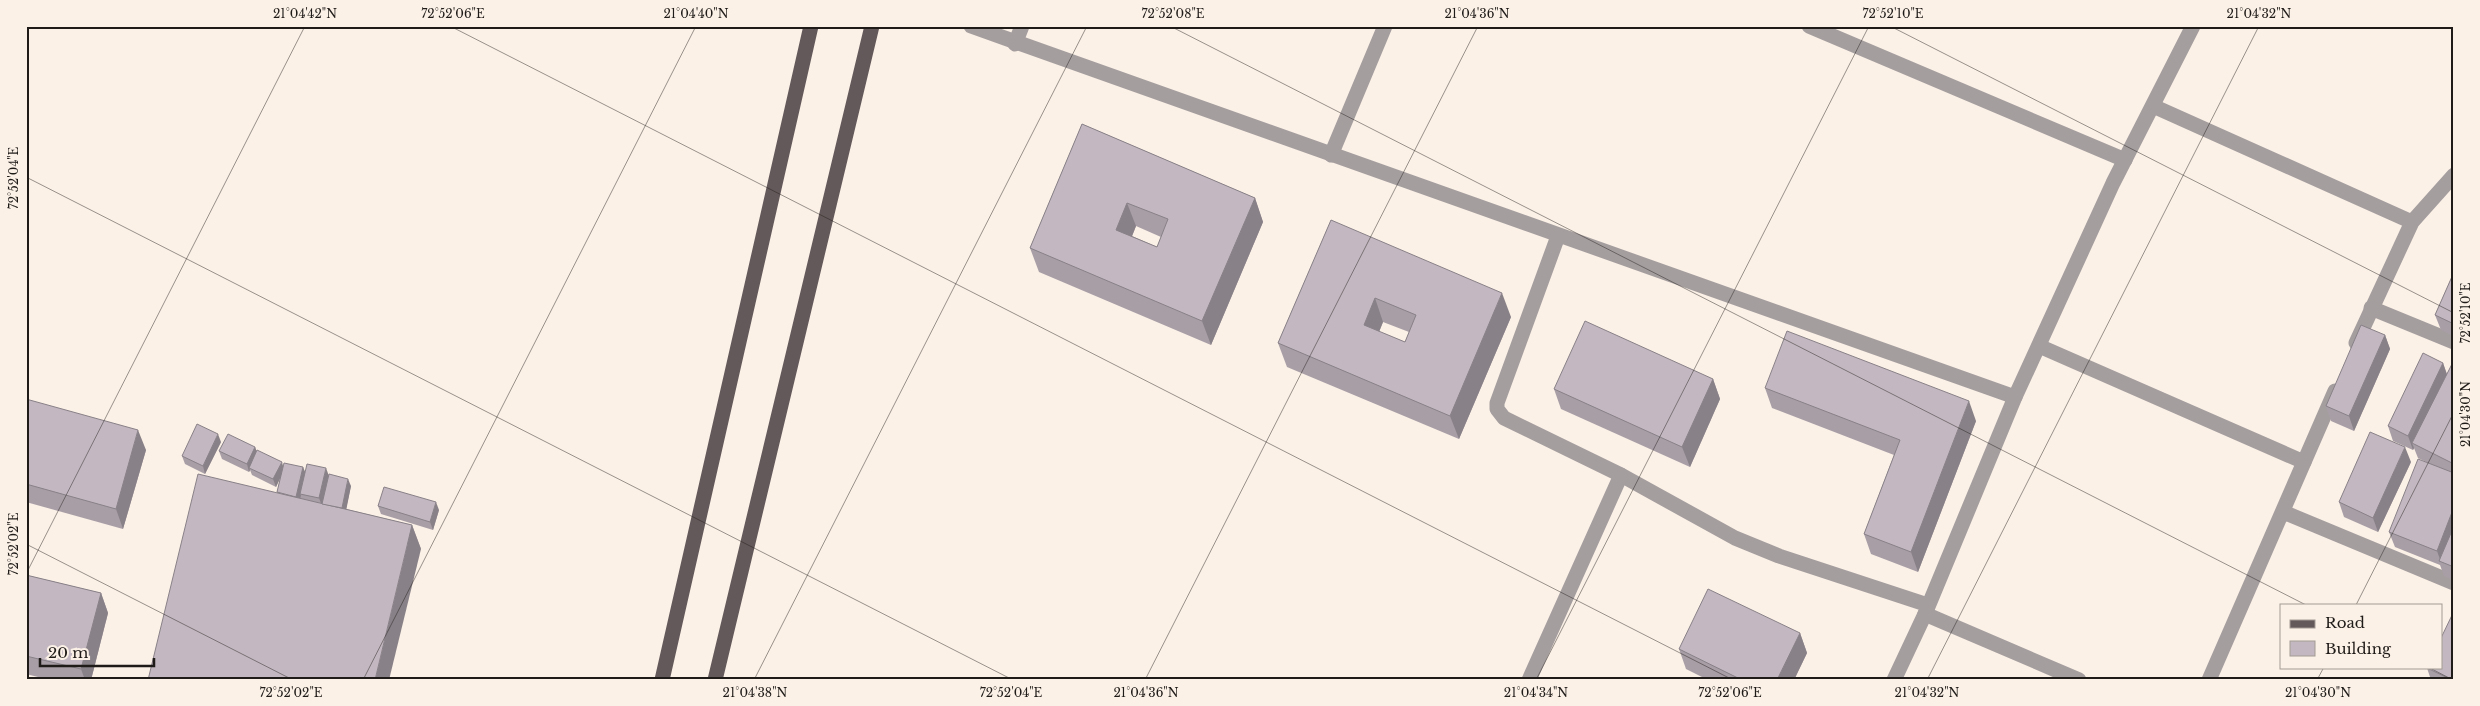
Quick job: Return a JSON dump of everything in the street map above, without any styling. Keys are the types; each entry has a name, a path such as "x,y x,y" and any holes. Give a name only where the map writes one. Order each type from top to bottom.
{"main road":[{"path":"662,680 811,26"},
{"path":"715,680 872,26"}],"street":[{"path":"972,26 1015,44 2015,397"},
{"path":"1015,44 1022,26"},
{"path":"1330,155 1385,26"},
{"path":"1809,26 2125,160"},
{"path":"1894,680 1926,610 2015,397 2125,160 2191,27"},
{"path":"2153,106 2412,222"},
{"path":"2351,354 2412,222 2454,175"},
{"path":"1558,236 1497,409 1504,418 1621,475 1735,538 1926,610 2079,680"},
{"path":"2371,308 2454,342"},
{"path":"2039,346 2304,462"},
{"path":"2209,680 2340,381"},
{"path":"1529,680 1621,475"},
{"path":"2283,512 2454,583"}],"building":[{"path":"1082,124 1255,198 1202,321 1030,248","holes":["1127,203 1168,219 1157,247 1116,230"]},
{"path":"1331,220 1502,293 1450,416 1278,343","holes":["1375,298 1416,315 1405,342 1364,325"]},
{"path":"2454,272 2454,324 2435,315"},
{"path":"1585,321 1713,379 1682,447 1554,389"},
{"path":"2361,325 2385,335 2349,416 2326,406"},
{"path":"1787,331 1969,401 1911,552 1864,534 1900,440 1765,388"},
{"path":"2423,353 2443,363 2408,436 2388,426"},
{"path":"2454,363 2454,464 2412,443"},
{"path":"26,399 138,430 116,509 26,484"},
{"path":"197,424 218,434 203,466 182,456"},
{"path":"2370,432 2405,447 2373,518 2339,502"},
{"path":"228,434 255,447 247,464 219,451"},
{"path":"257,450 282,462 273,479 249,468"},
{"path":"2418,459 2454,473 2454,507 2437,551 2389,532"},
{"path":"284,463 303,467 296,497 277,492"},
{"path":"307,464 326,468 319,498 300,494"},
{"path":"198,474 412,525 375,680 148,680"},
{"path":"329,474 348,479 342,508 322,504"},
{"path":"384,487 436,502 430,522 378,506"},
{"path":"2454,526 2454,567 2439,561"},
{"path":"26,575 101,593 81,669 26,656"},
{"path":"1708,589 1800,633 1777,680 1742,680 1679,649"},
{"path":"2454,611 2453,680 2427,668 2442,668 2442,636"}]}
